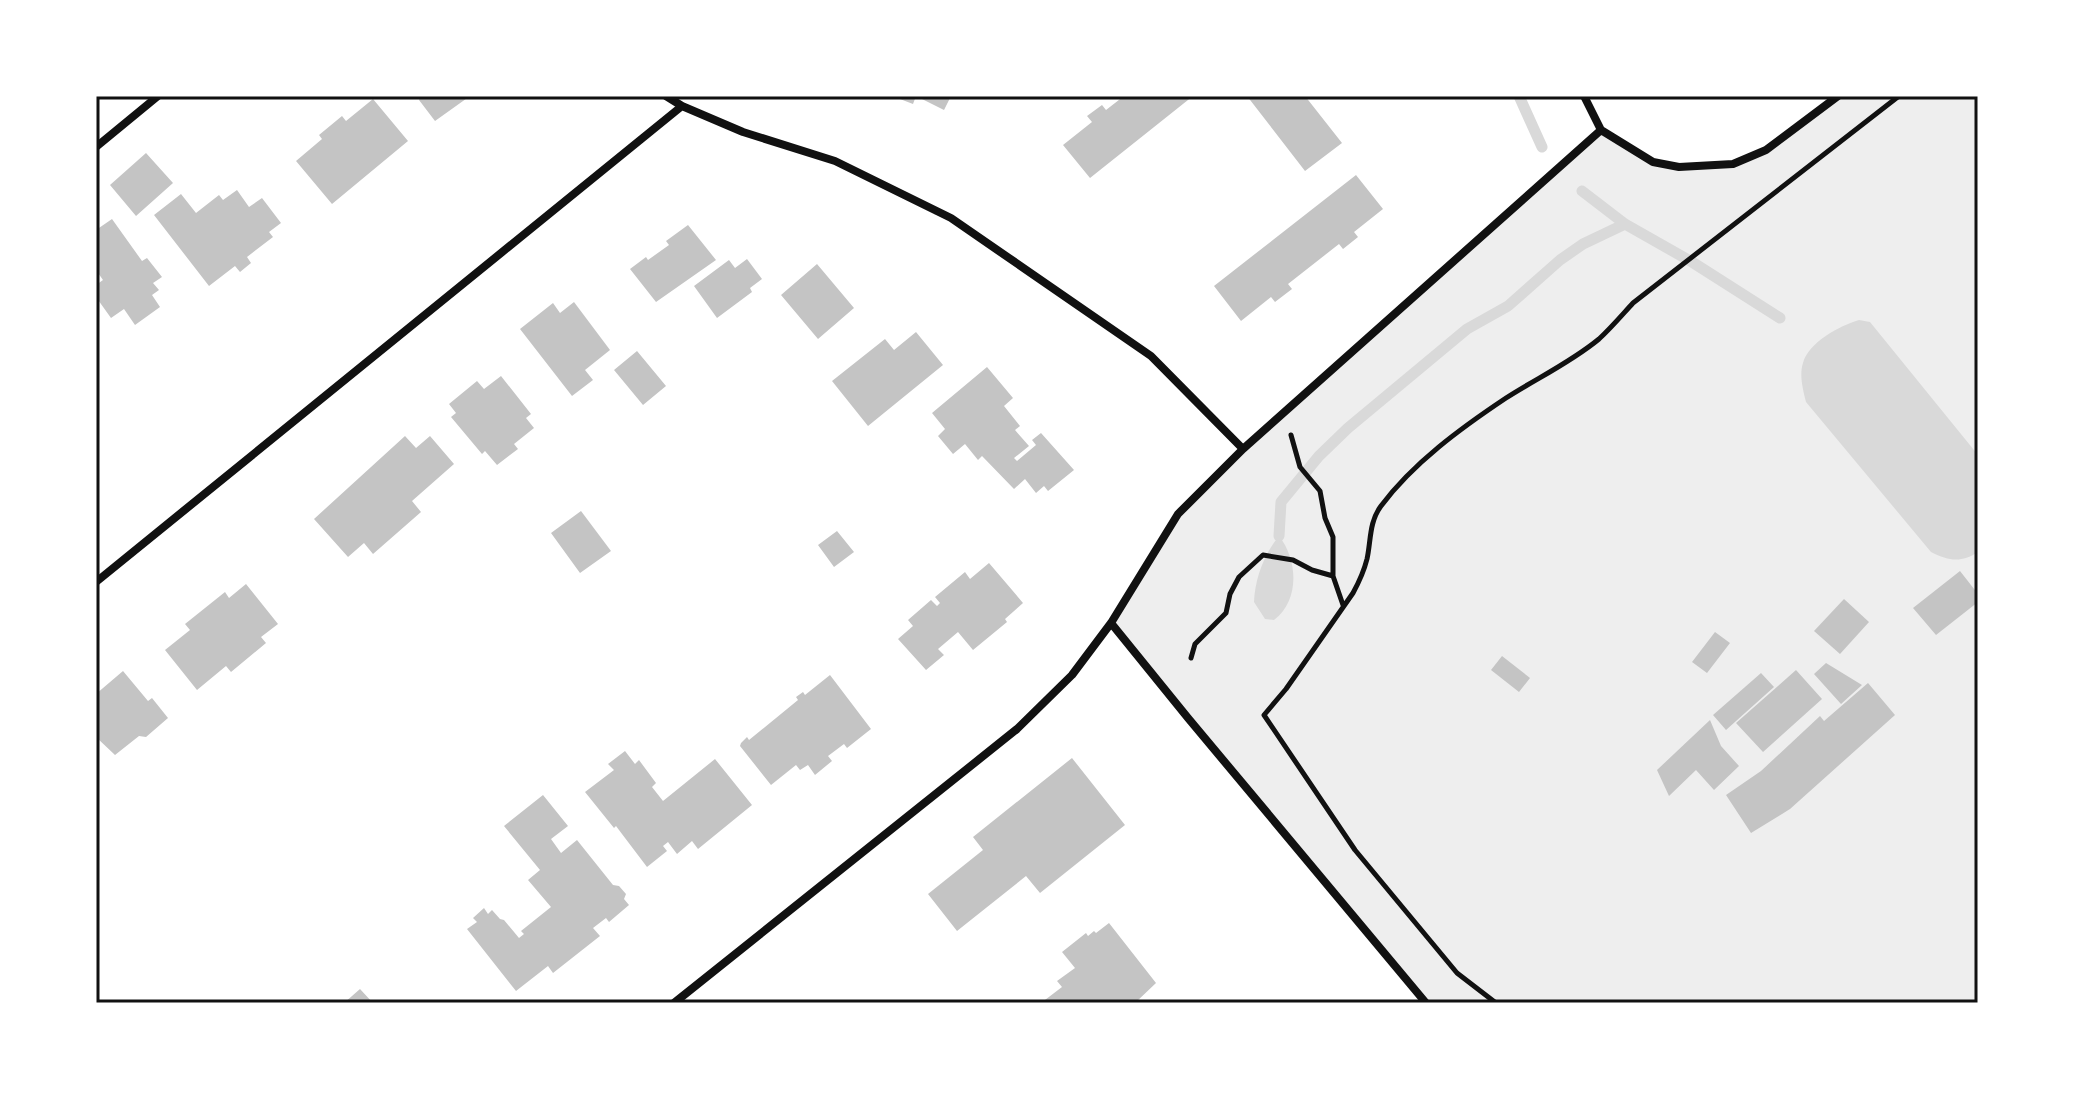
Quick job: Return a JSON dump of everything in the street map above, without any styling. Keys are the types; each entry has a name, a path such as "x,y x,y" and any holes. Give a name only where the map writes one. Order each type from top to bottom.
{"street":[{"path":"96,147 158,96"},
{"path":"666,96 743,132 835,161 951,218 1151,356 1243,449"},
{"path":"1584,96 1601,130 1653,162 1679,167 1733,164 1766,150 1838,96"},
{"path":"96,582 682,106"},
{"path":"674,1003 1017,729 1072,675 1111,623 1178,514 1243,449 1601,130"},
{"path":"1111,623 1426,1003"}],"path":[{"path":"1496,1003 1457,973 1355,850 1264,715 1286,689 1362,577 1372,523 1379,508 1409,475 1440,446 1506,398 1600,338 1633,303 1899,96"},
{"path":"1291,434 1300,467 1320,491 1325,518 1333,537 1333,576 1344,606"},
{"path":"1191,658 1195,644 1226,613 1230,594 1239,577 1263,555 1293,560 1333,576"}],"shaded area":[{"path":"1838,96 1978,96 1978,1003 1426,1003 1111,623 1178,514 1243,449 1601,130 1653,162 1679,167 1733,164 1766,150"},
{"path":"1859,320 1870,322 1978,455 1978,552 1972,556 1955,560 1931,552 1806,402 1801,372 1806,355 1826,336"},
{"path":"1279,536 1293,568 1292,591 1282,612 1274,620 1265,619 1254,602 1256,585 1261,567"}],"building":[{"path":"421,96 470,96 435,121 419,100"},
{"path":"902,96 916,96 913,104 900,99"},
{"path":"916,96 951,96 944,110"},
{"path":"1124,96 1193,96 1090,178 1063,145 1092,122 1087,116 1102,105 1106,110"},
{"path":"1247,96 1305,96 1342,143 1305,171"},
{"path":"373,99 408,141 332,204 296,161 322,139 319,135 342,116 346,121"},
{"path":"146,153 173,183 136,216 110,185"},
{"path":"1356,175 1383,209 1354,232 1358,237 1343,249 1339,244 1288,284 1292,289 1275,302 1271,297 1241,321 1214,286"},
{"path":"237,190 249,207 262,198 281,223 269,232 273,237 247,257 251,263 240,272 235,266 209,286 154,215 181,194 196,213 219,195 223,200"},
{"path":"112,219 142,261 147,258 162,277 153,283 159,290 152,295 160,307 135,325 124,309 111,318 96,297 96,285 103,280 96,270 96,230"},
{"path":"688,225 716,260 656,302 630,269 669,245 666,241"},
{"path":"747,259 762,279 750,288 752,292 717,318 694,286 729,260 735,268"},
{"path":"817,264 854,308 818,339 781,295"},
{"path":"574,302 610,350 585,370 593,380 572,396 520,329 553,303 560,313"},
{"path":"916,332 943,365 868,426 832,381 885,339 894,350"},
{"path":"637,351 666,386 643,405 614,370"},
{"path":"987,367 1013,398 1004,406 1020,426 1015,430 1029,446 1014,458 1017,461 1036,445 1032,440 1041,433 1074,470 1048,491 1044,486 1036,493 1025,479 1014,489 982,456 978,460 965,444 953,454 938,436 945,429 932,413"},
{"path":"501,376 531,414 526,418 534,428 514,444 518,449 497,465 485,451 482,454 451,417 456,413 449,404 477,381 484,389"},
{"path":"405,436 416,448 430,436 454,464 412,501 421,512 373,554 364,543 348,557 314,519"},
{"path":"581,511 611,551 580,573 551,533"},
{"path":"837,531 854,552 834,567 818,545"},
{"path":"989,563 1023,603 1005,619 1007,622 973,650 958,632 938,649 944,655 926,670 898,639 913,626 908,620 931,600 937,606 940,603 935,597 965,572 970,579"},
{"path":"1960,571 1978,594 1978,602 1936,635 1913,608"},
{"path":"246,584 278,624 261,637 266,643 231,672 226,666 197,690 165,650 190,630 185,624 225,592 229,598"},
{"path":"1844,599 1869,622 1840,654 1814,631"},
{"path":"1715,632 1730,643 1707,673 1692,662"},
{"path":"1502,656 1530,678 1519,692 1491,670"},
{"path":"1826,663 1862,685 1841,704 1814,674"},
{"path":"1796,670 1822,699 1763,752 1736,723"},
{"path":"123,671 148,701 152,698 168,718 146,737 139,736 115,755 96,737 96,694"},
{"path":"1761,673 1774,687 1726,730 1713,715"},
{"path":"830,675 871,729 847,748 844,744 828,756 832,761 815,775 808,765 800,770 796,765 771,785 740,746 741,743 747,737 749,740 798,700 796,697 803,692 805,695"},
{"path":"1868,683 1895,715 1790,809 1751,833 1726,795 1761,771 1820,716 1824,721"},
{"path":"1710,720 1721,746 1739,766 1714,790 1696,770 1669,796 1657,770"},
{"path":"625,751 635,764 639,760 656,783 652,787 663,801 715,759 752,805 698,849 692,841 677,854 668,842 663,846 667,851 647,867 585,792 614,770 608,764"},
{"path":"1072,758 1125,825 1040,893 1026,876 957,931 928,894 983,850 973,837"},
{"path":"543,795 568,826 551,839 561,853 577,840 613,885 619,886 626,894 624,899 629,905 609,922 606,918 593,928 600,936 553,973 548,966 516,991 467,929 477,922 473,918 484,908 488,914 492,910 504,920 519,938 524,934 521,931 551,907 528,880 540,870 504,826"},
{"path":"1109,923 1156,983 1135,1003 1041,1003 1062,987 1057,981 1075,968 1062,952 1086,933 1088,936 1094,931 1096,933"},
{"path":"360,989 373,1003 344,1003"}],"waterway":[{"path":"1519,96 1542,147"},
{"path":"1582,191 1625,224 1780,318"},
{"path":"1279,536 1281,502 1319,456 1348,428 1467,329 1508,306 1560,260 1583,244 1625,224"}]}
